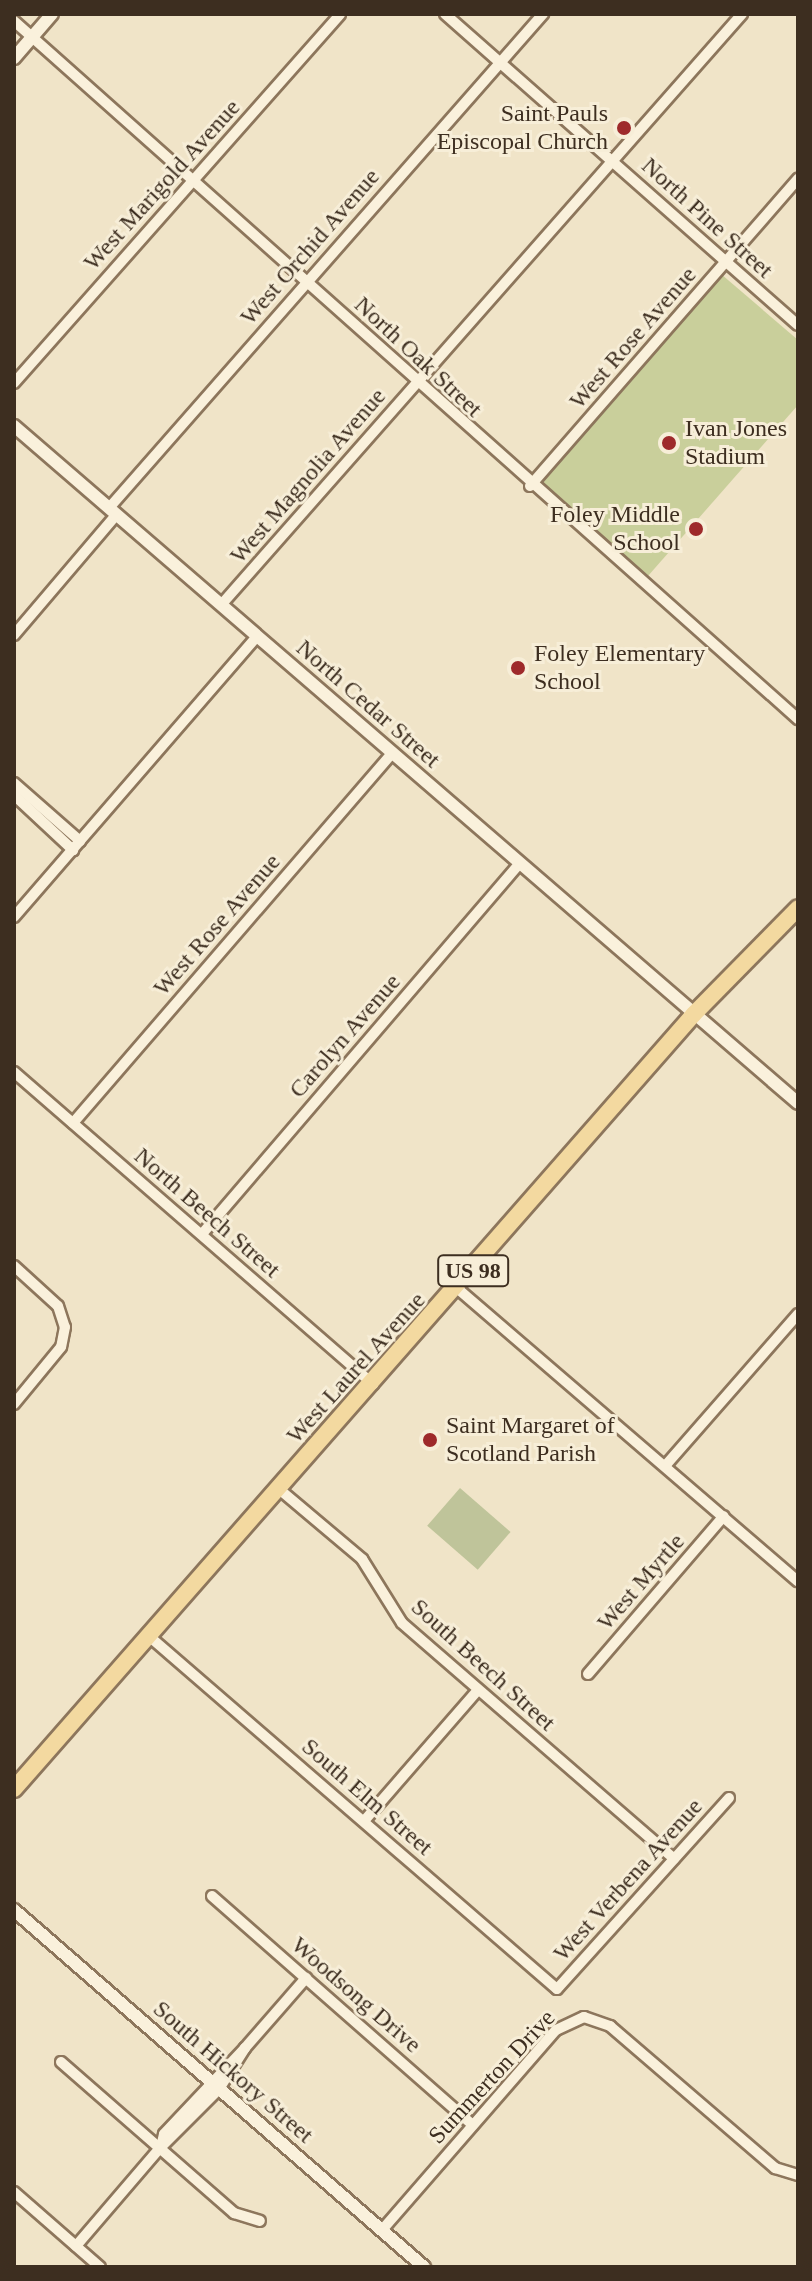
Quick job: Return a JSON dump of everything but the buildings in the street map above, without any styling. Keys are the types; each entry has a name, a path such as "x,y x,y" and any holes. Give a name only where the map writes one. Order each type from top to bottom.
{"main road":[{"name":"West Laurel Avenue","path":"14,1789 458,1289 694,1014 798,908"}],"street":[{"path":"14,58 52,14"},
{"name":"West Marigold Avenue","path":"14,383 340,14"},
{"name":"North Pine Street","path":"445,14 798,325"},
{"name":"West Orchid Avenue","path":"14,635 112,511 307,281 543,14"},
{"name":"West Magnolia Avenue","path":"221,605 742,14"},
{"name":"North Oak Street","path":"14,21 307,281 530,486 798,719"},
{"name":"West Rose Avenue","path":"530,486 798,179"},
{"name":"North Cedar Street","path":"14,426 798,1103"},
{"path":"14,917 257,636"},
{"name":"West Rose Avenue","path":"73,1123 392,753"},
{"path":"14,783 77,845"},
{"path":"14,795 77,845"},
{"name":"Carolyn Avenue","path":"202,1234 519,864"},
{"name":"North Beech Street","path":"14,1072 373,1384"},
{"path":"14,1266 58,1306 65,1327 61,1347 14,1404"},
{"path":"458,1289 798,1581"},
{"path":"665,1466 798,1314"},
{"name":"South Beech Street","path":"279,1489 362,1559 395,1615 674,1859"},
{"name":"West Myrtle","path":"588,1674 724,1516"},
{"name":"South Elm Street","path":"150,1637 557,1989"},
{"path":"364,1821 478,1690"},
{"name":"West Verbena Avenue","path":"557,1989 729,1798"},
{"name":"Woodsong Drive","path":"212,1896 473,2125"},
{"name":"South Hickory Street","path":"14,1910 424,2267"},
{"path":"76,2246 306,1978"},
{"name":"Summerton Drive","path":"382,2230 556,2030 584,2017 610,2026 775,2168 798,2175"},
{"path":"61,2062 234,2213 260,2221"},
{"path":"14,2192 100,2267"}],"green space":[{"name":"Ivan Jones Stadium","path":"721,274 798,340 798,405 648,576 540,481"},
{"path":"460,1488 511,1532 478,1570 427,1526"}],"place":[{"name":"Saint Pauls Episcopal Church","path":"624,128"},
{"name":"Ivan Jones Stadium","path":"669,443"},
{"name":"Foley Middle School","path":"696,529"},
{"name":"Foley Elementary School","path":"518,668"},
{"name":"Saint Margaret of Scotland Parish","path":"430,1440"}]}
